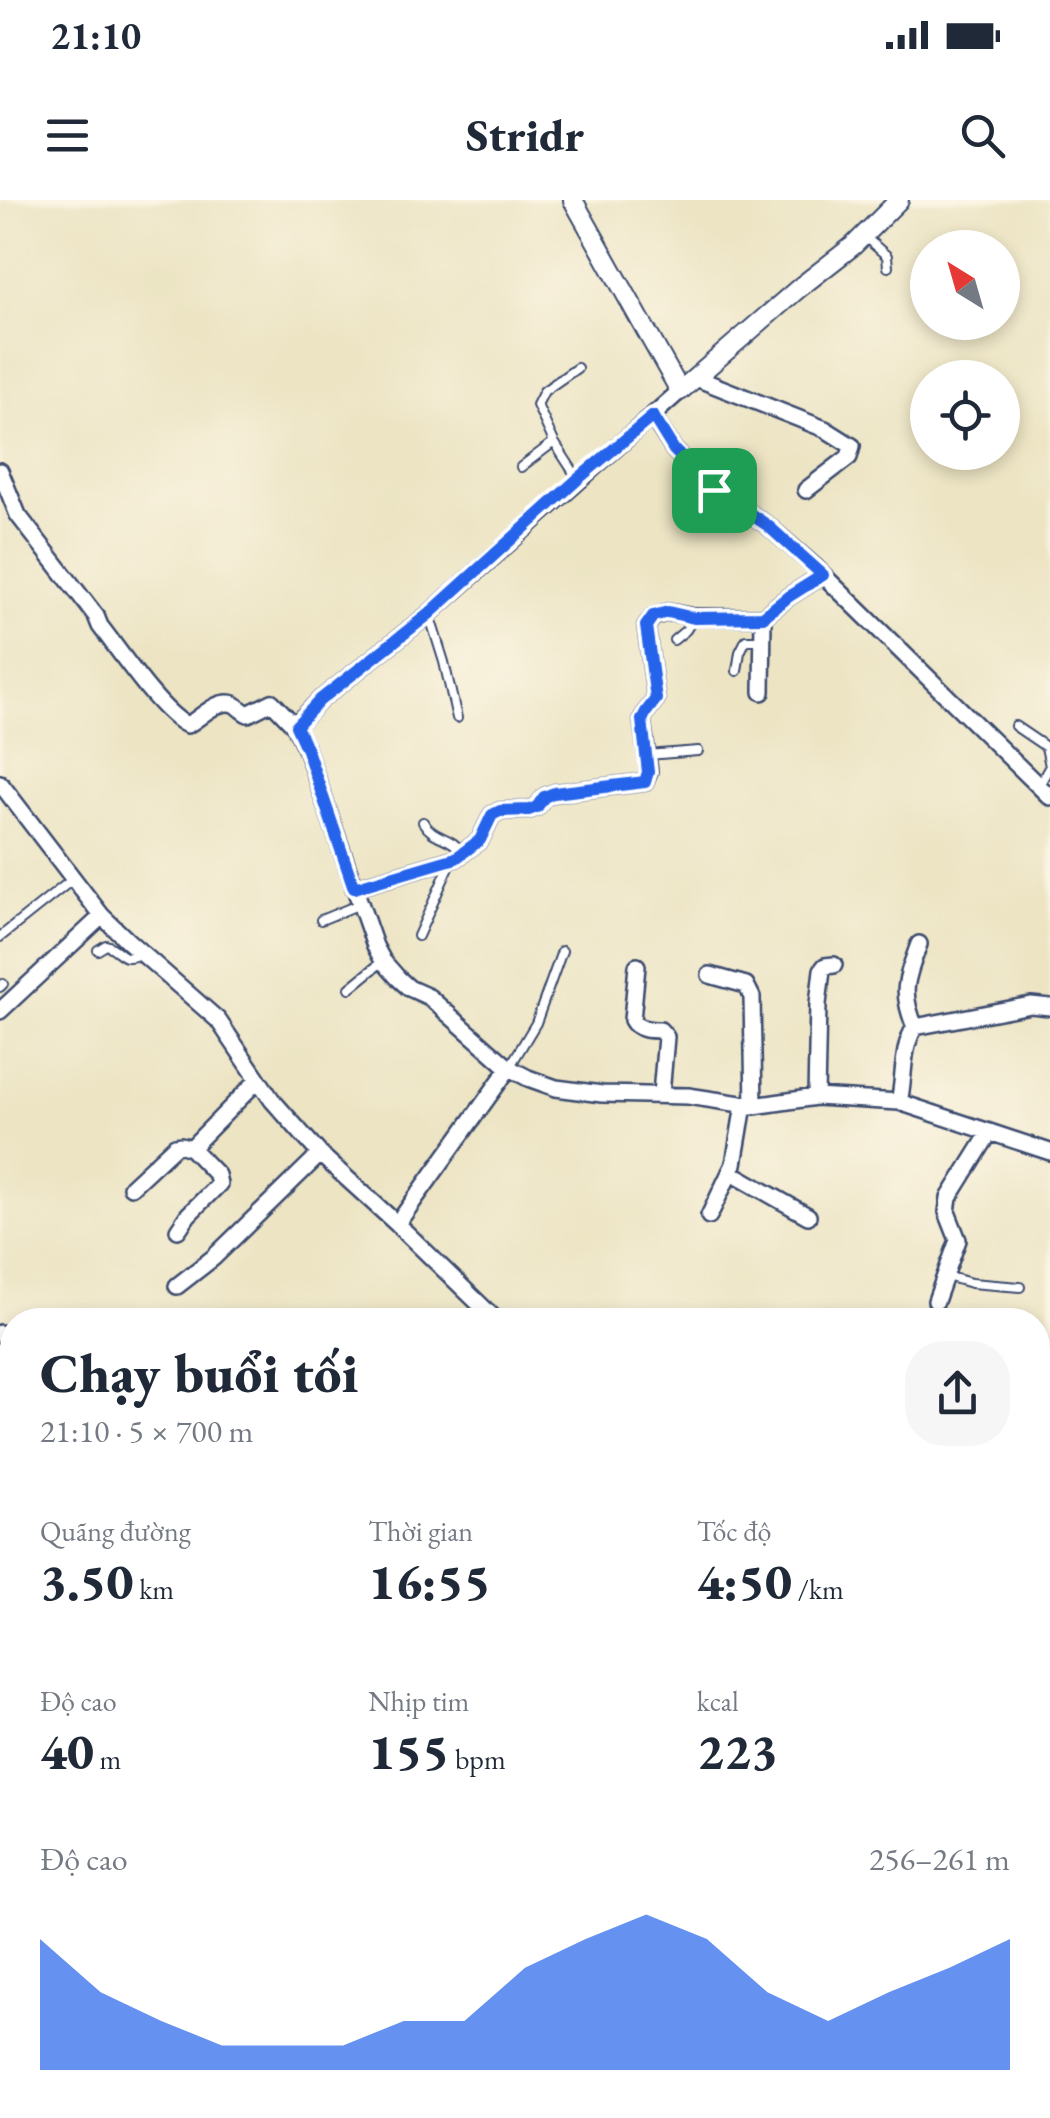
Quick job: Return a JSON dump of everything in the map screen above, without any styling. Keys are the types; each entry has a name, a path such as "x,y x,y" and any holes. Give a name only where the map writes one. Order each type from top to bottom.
{"street":[{"path":"573,200 680,391"},
{"path":"296,726 320,700 429,614 578,479 864,236 898,200"},
{"path":"696,378 825,429 852,446 849,457 806,490"},
{"path":"653,416 674,450 714,490 767,525 823,575 1044,792"},
{"path":"0,471 18,516 177,721 186,726 220,704 234,704 248,714 272,702 296,726 375,946 384,961 409,988 429,997 509,1068 556,1088 602,1094 661,1094 749,1105 816,1096 900,1102 1050,1152"},
{"path":"357,896 458,857 480,840 488,820 500,811 529,810 554,793 645,782 648,777 642,720 656,699 646,626 653,616 668,612 694,618 763,617 823,575"},
{"path":"762,692 763,617"},
{"path":"0,783 102,916 218,1020 272,1100 320,1154 484,1308"},
{"path":"0,1010 102,916"},
{"path":"915,1028 906,1005 905,987 919,944"},
{"path":"816,1096 822,970 834,965"},
{"path":"637,966 632,1020 640,1028 660,1030 666,1038 661,1094"},
{"path":"709,1216 730,1172 749,1105 752,997 746,985 710,974"},
{"path":"900,1102 908,1038 915,1028 1031,1005 1050,1007"},
{"path":"398,1224 509,1068"},
{"path":"190,1148 258,1080"},
{"path":"936,1301 958,1240 947,1212 949,1198 990,1132"},
{"path":"131,1187 175,1146 190,1148 220,1180 178,1230"},
{"path":"177,1286 213,1258 320,1154"},
{"path":"730,1172 808,1216"}],"lane":[{"path":"864,236 887,256 888,267"},
{"path":"577,368 544,390 537,405 554,442 578,479"},
{"path":"522,467 554,442"},
{"path":"429,614 457,718"},
{"path":"674,640 694,618"},
{"path":"738,671 746,640 763,640"},
{"path":"1015,726 1046,747 1050,756 1044,792"},
{"path":"646,755 698,752"},
{"path":"418,936 458,857 456,843 431,833 423,822"},
{"path":"0,937 73,879"},
{"path":"320,920 357,896"},
{"path":"98,950 106,944 125,958 142,954"},
{"path":"509,1068 536,1022 562,951"},
{"path":"350,988 384,961"},
{"path":"946,1276 1020,1287"}],"route":[{"path":"653,416 674,450 714,490 767,525 823,575 763,617 694,618 668,612 653,616 646,626 656,699 642,720 648,772 645,782 554,793 529,810 500,811 488,820 480,840 456,858 354,888 296,726 300,719 429,614 653,416"}]}
